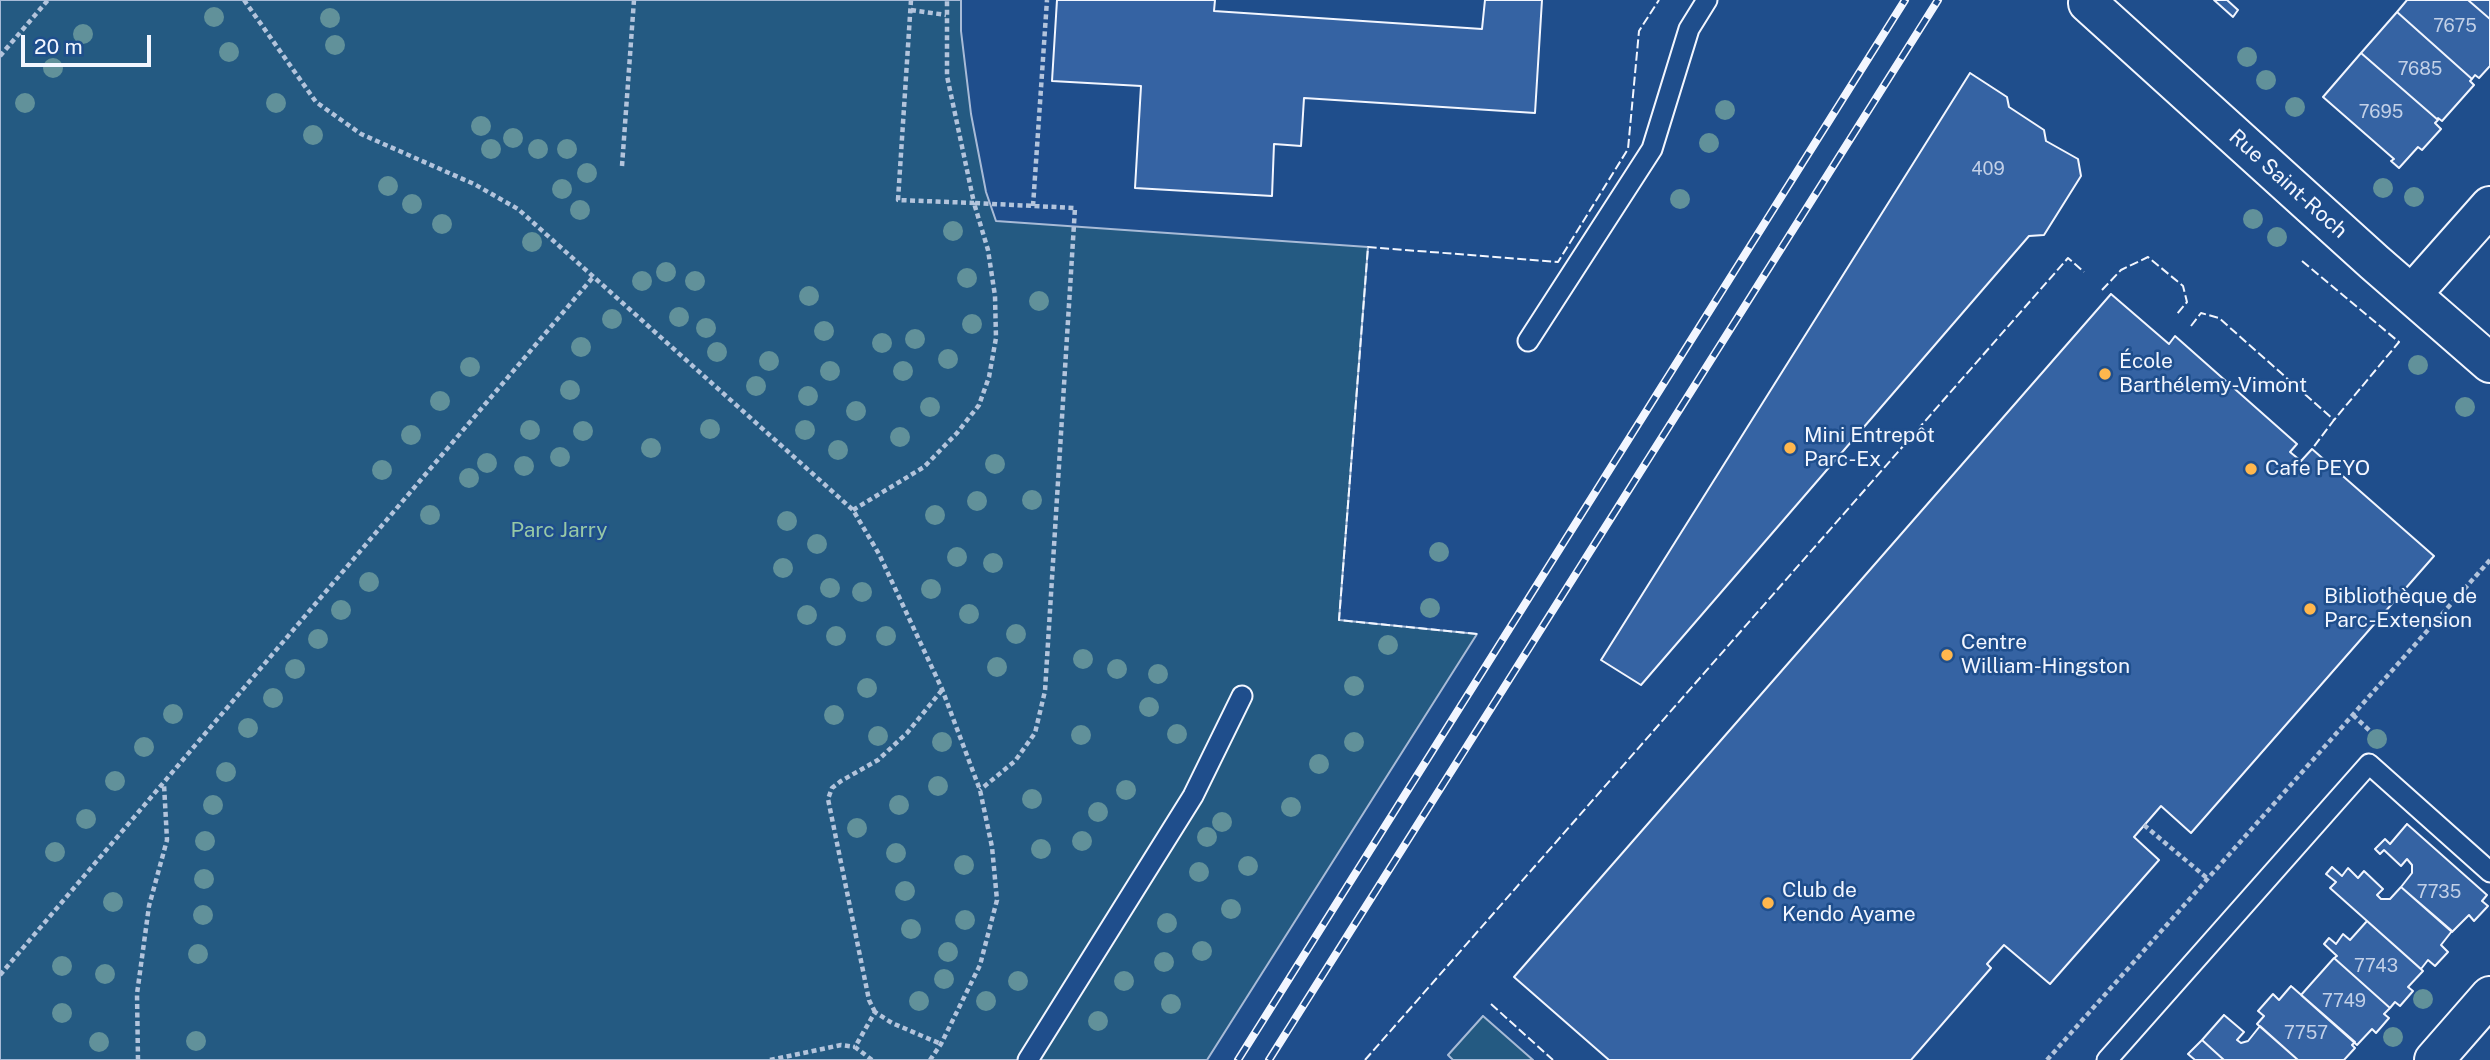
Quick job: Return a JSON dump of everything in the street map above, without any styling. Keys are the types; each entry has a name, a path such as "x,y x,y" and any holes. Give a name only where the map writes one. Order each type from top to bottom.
{"street":[{"name":"Rue Saint-Roch","path":"2088,2 2490,363"},
{"path":"2412,295 2490,206"},
{"path":"2434,1060 2490,996"}],"lane":[{"path":"1528,341 1652,149 1689,29 1707,0"},
{"path":"1028,1060 1193,796 1242,696"},
{"path":"2107,1060 2369,764 2490,872"}],"path":[{"path":"0,56 48,0"},
{"path":"244,0 316,102 361,134 474,184 518,209 853,510 879,554 942,689 980,790 992,846 997,900 980,965 942,1044 930,1060"},
{"path":"622,166 634,0"},
{"path":"911,0 898,200 1075,208 1045,691 1035,733 1015,761 980,790"},
{"path":"853,510 924,467 957,433 979,405 989,377 996,338 995,296 988,250 974,202 947,76 947,0"},
{"path":"1033,206 1047,0"},
{"path":"911,10 946,15"},
{"path":"0,975 594,276"},
{"path":"2047,1060 2490,560"},
{"path":"942,689 907,733 878,760 832,788 828,799 869,1000 875,1012 892,1023 942,1044"},
{"path":"138,1060 136,994 149,906 167,840 164,782"},
{"path":"2144,825 2207,879"},
{"path":"855,1046 875,1012"},
{"path":"770,1060 841,1045 855,1046 872,1060"}],"green space":[{"name":"Parc Jarry","path":"0,0 961,0 961,31 971,114 986,192 996,221 1368,247 1339,620 1477,634 1207,1060 0,1060"},
{"path":"1483,1016 1533,1060 1453,1060 1448,1055"}],"building":[{"path":"1057,0 1215,0 1214,11 1482,29 1485,0 1542,0 1535,113 1304,98 1301,146 1274,144 1272,196 1135,188 1141,86 1052,81"},
{"path":"2214,0 2227,0 2238,10 2233,17"},
{"path":"2407,0 2468,0 2490,19 2490,66 2479,78 2475,75 2472,79 2397,12"},
{"path":"2468,0 2490,0 2490,19"},
{"path":"2397,12 2472,79 2470,81 2474,85 2442,121 2361,53"},
{"path":"2361,53 2438,120 2435,123 2441,129 2422,150 2418,147 2399,168 2391,161 2394,159 2323,97"},
{"name":"Mini Entrepôt Parc-Ex","path":"1970,73 2007,97 2009,107 2044,130 2046,141 2078,159 2081,176 2044,235 2029,236 1641,685 1601,660"},
{"path":"2111,294 2169,344 2175,336 2297,444 2290,452 2301,461 2312,449 2434,556 2191,833 2161,806 2134,837 2159,860 2050,984 2004,945 1987,964 1991,968 1911,1060 1609,1060 1514,977"},
{"path":"2407,824 2487,895 2482,901 2488,906 2474,921 2469,915 2452,932 2401,887 2412,873 2412,865 2407,859 2401,866 2384,850 2380,854 2375,849 2385,839 2390,844"},
{"path":"2332,867 2342,876 2348,868 2358,878 2364,871 2383,889 2377,895 2381,899 2390,899 2401,887 2452,931 2441,945 2448,952 2435,966 2428,960 2421,969 2330,888 2336,882 2326,874"},
{"path":"2367,921 2423,971 2408,987 2413,991 2400,1006 2395,1002 2390,1008 2334,958 2337,956 2324,944 2329,938 2336,944 2343,934 2350,940"},
{"path":"2334,958 2390,1008 2384,1014 2389,1018 2376,1033 2372,1029 2357,1045 2301,995"},
{"path":"2291,986 2355,1042 2352,1045 2355,1048 2344,1060 2298,1060 2257,1024 2264,1016 2258,1011 2273,994 2279,1000"},
{"path":"2224,1015 2244,1032 2237,1040 2241,1043 2248,1041 2260,1026 2298,1060 2224,1060 2202,1040"},
{"path":"2202,1040 2224,1060 2195,1060 2188,1054"}],"railway":[{"path":"1238,1060 1905,0"},
{"path":"1269,1060 1938,0"}],"fence":[{"path":"1477,634 1339,620 1368,247 1558,262 1628,149 1639,31 1659,0"},
{"path":"2102,290 2121,270 2148,257 2183,286 2187,302 2177,314"},
{"path":"1365,1060 2068,258 2084,272"},
{"path":"2302,261 2399,342 2334,420"},
{"path":"2191,326 2201,313 2219,318 2334,420 2312,449"},
{"path":"1491,1004 1553,1060"}],"place":[{"name":"École Barthélemy-Vimont","path":"2105,374"},
{"name":"Mini Entrepôt Parc-Ex","path":"1790,448"},
{"name":"Cafe PEYO","path":"2251,469"},
{"name":"Bibliothèque de Parc-Extension","path":"2310,609"},
{"name":"Centre William-Hingston","path":"1947,655"},
{"name":"Club de Kendo Ayame","path":"1768,903"}]}
